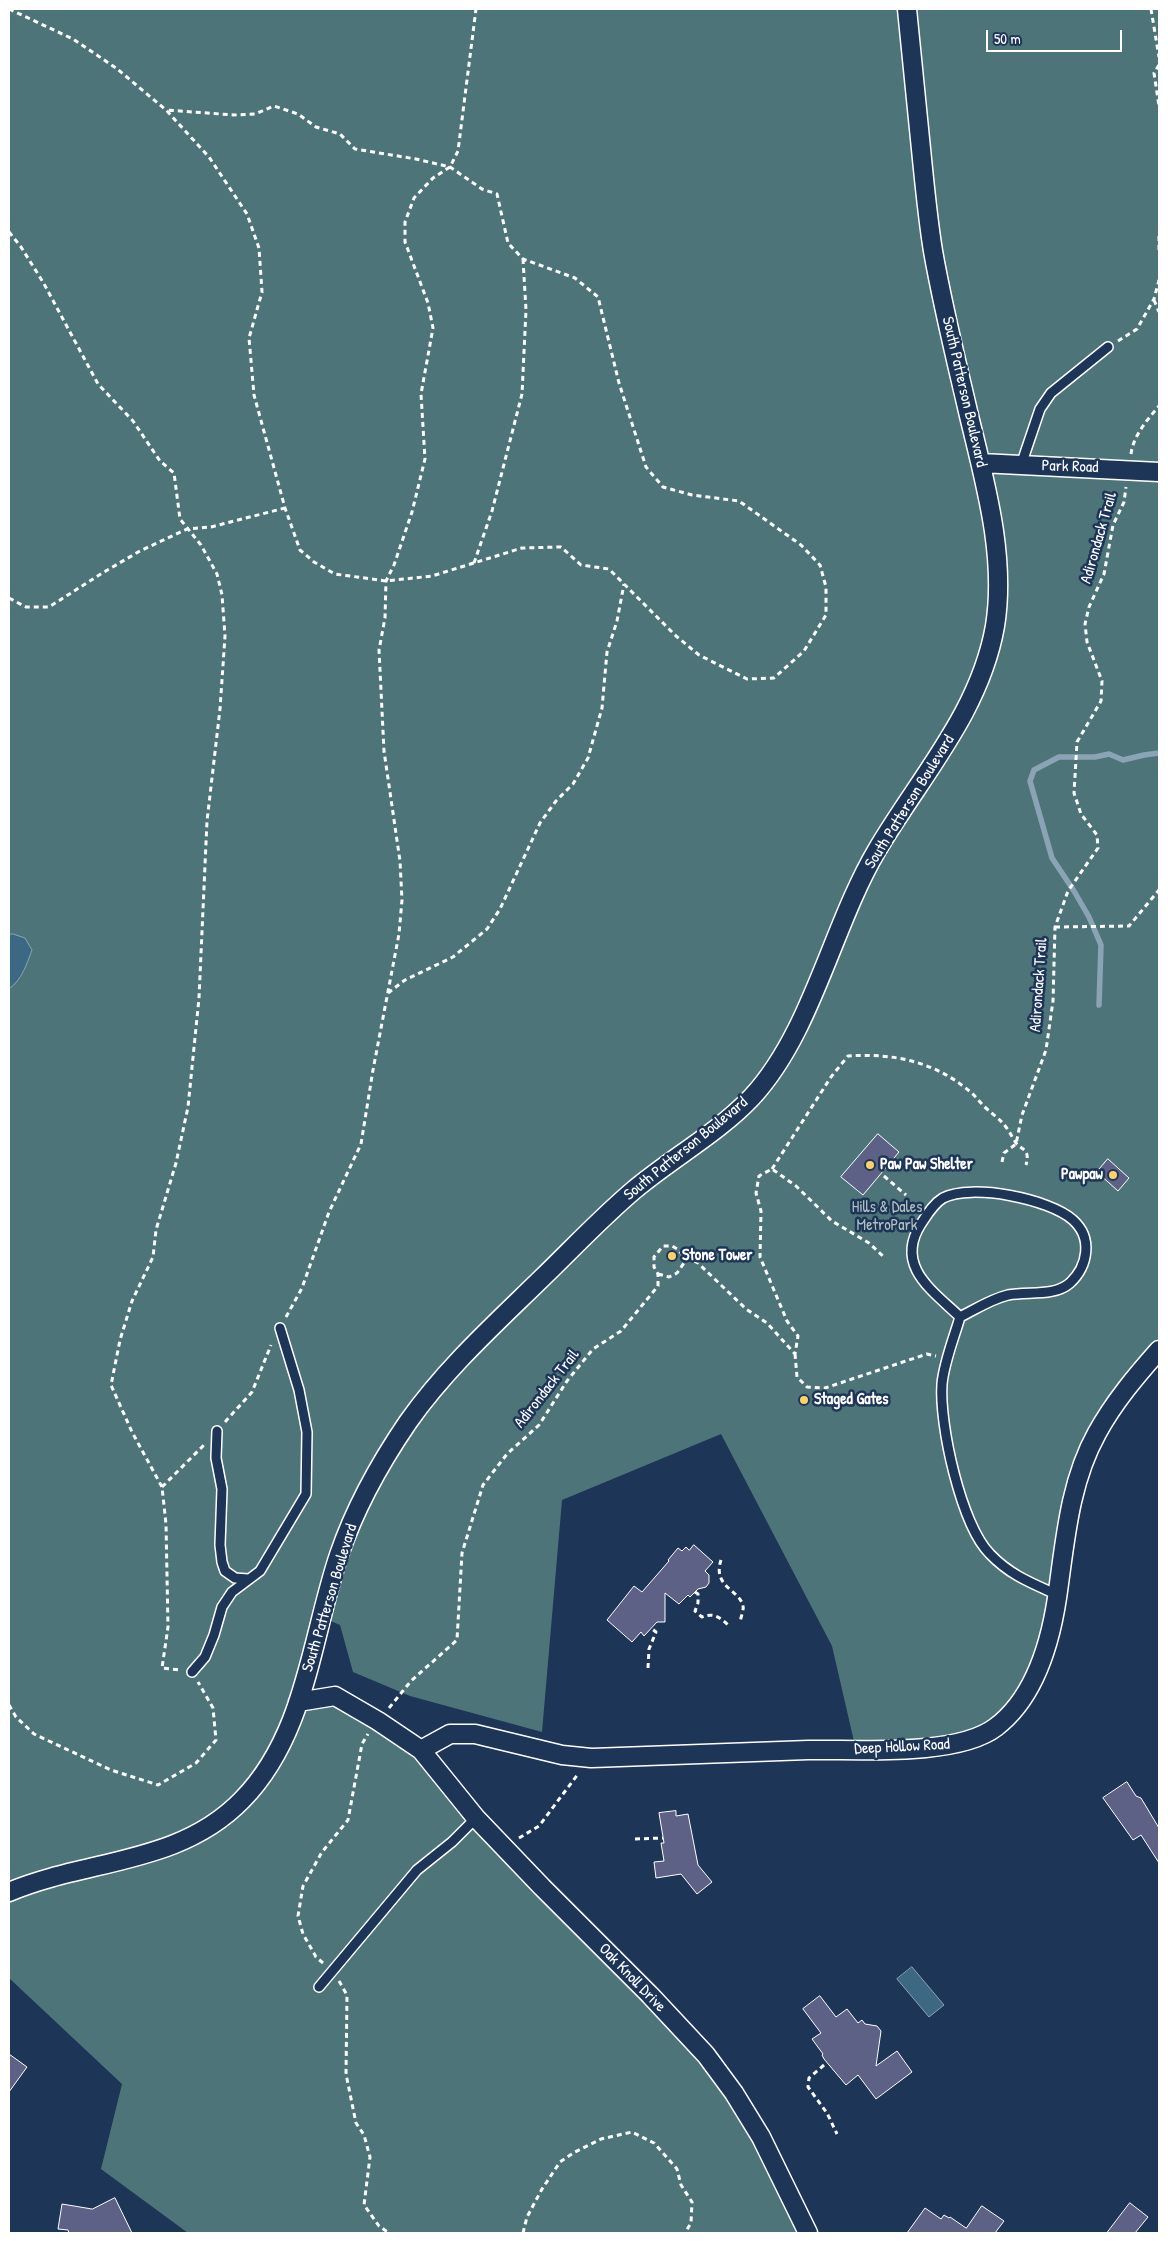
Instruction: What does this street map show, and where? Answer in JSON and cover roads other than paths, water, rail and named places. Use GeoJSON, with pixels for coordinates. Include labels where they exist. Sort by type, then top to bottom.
{"type":"FeatureCollection","features":[{"type":"Feature","properties":{"kind":"street","name":"South Patterson Boulevard"},"geometry":{"type":"LineString","coordinates":[[9,1892],[24,1886],[180,1843],[204,1831],[228,1815],[250,1792],[273,1763],[298,1702],[340,1552],[371,1482],[409,1421],[439,1383],[481,1338],[621,1201],[730,1117],[753,1096],[777,1065],[804,1013],[851,899],[876,852],[955,731],[972,699],[987,657],[995,624],[998,568],[988,499],[948,328],[932,246],[907,9]]}},
{"type":"Feature","properties":{"kind":"street","name":"Park Road"},"geometry":{"type":"LineString","coordinates":[[980,463],[1159,472]]}},
{"type":"Feature","properties":{"kind":"street","name":"Deep Hollow Road"},"geometry":{"type":"LineString","coordinates":[[421,1750],[450,1734],[475,1734],[562,1755],[591,1758],[874,1750],[947,1746],[971,1740],[994,1728],[1014,1711],[1039,1667],[1058,1595],[1073,1498],[1082,1466],[1096,1434],[1110,1412],[1132,1381],[1159,1350]]}},
{"type":"Feature","properties":{"kind":"street","name":"Oak Knoll Drive"},"geometry":{"type":"LineString","coordinates":[[298,1702],[335,1696],[378,1721],[421,1750],[476,1818],[504,1848],[650,1995],[706,2055],[734,2093],[761,2138],[808,2233]]}},
{"type":"Feature","properties":{"kind":"lane"},"geometry":{"type":"LineString","coordinates":[[1021,465],[1032,427],[1045,401],[1051,393],[1108,347]]}},
{"type":"Feature","properties":{"kind":"lane"},"geometry":{"type":"LineString","coordinates":[[960,1317],[920,1278],[914,1261],[912,1246],[918,1228],[930,1210],[943,1198],[965,1192],[1003,1194],[1049,1206],[1073,1220],[1085,1238],[1087,1255],[1082,1270],[1069,1284],[1053,1292],[1008,1295],[987,1302],[960,1317],[942,1383],[943,1409],[952,1471],[968,1519],[988,1553],[1014,1576],[1058,1595]]}},
{"type":"Feature","properties":{"kind":"lane"},"geometry":{"type":"LineString","coordinates":[[192,1672],[205,1657],[222,1607],[232,1592],[260,1572],[306,1494],[307,1432],[300,1390],[280,1328]]}},
{"type":"Feature","properties":{"kind":"lane"},"geometry":{"type":"LineString","coordinates":[[217,1431],[216,1458],[222,1489],[220,1545],[222,1562],[225,1572],[235,1578],[248,1579]]}},
{"type":"Feature","properties":{"kind":"lane"},"geometry":{"type":"LineString","coordinates":[[319,1988],[417,1870],[452,1842],[476,1818]]}},
{"type":"Feature","properties":{"kind":"water"},"geometry":{"type":"Polygon","coordinates":[[[13,934],[25,938],[32,950],[26,967],[9,989],[9,935],[13,934]]]}},
{"type":"Feature","properties":{"kind":"water"},"geometry":{"type":"Polygon","coordinates":[[[912,1967],[944,2005],[929,2017],[897,1979],[912,1967]]]}},
{"type":"Feature","properties":{"kind":"waterway"},"geometry":{"type":"LineString","coordinates":[[1099,1005],[1101,945],[1089,917],[1052,858],[1030,781],[1034,770],[1059,757],[1095,757],[1109,754],[1123,760],[1159,753]]}},
{"type":"Feature","properties":{"kind":"place","name":"Paw Paw Shelter"},"geometry":{"type":"Point","coordinates":[870,1165]}},
{"type":"Feature","properties":{"kind":"place","name":"Pawpaw"},"geometry":{"type":"Point","coordinates":[1113,1175]}},
{"type":"Feature","properties":{"kind":"place","name":"Stone Tower"},"geometry":{"type":"Point","coordinates":[672,1256]}},
{"type":"Feature","properties":{"kind":"place","name":"Staged Gates"},"geometry":{"type":"Point","coordinates":[804,1400]}},
{"type":"Feature","properties":{"kind":"park label","name":"Hills & Dales MetroPark"},"geometry":{"type":"Point","coordinates":[887,1217]}}]}
